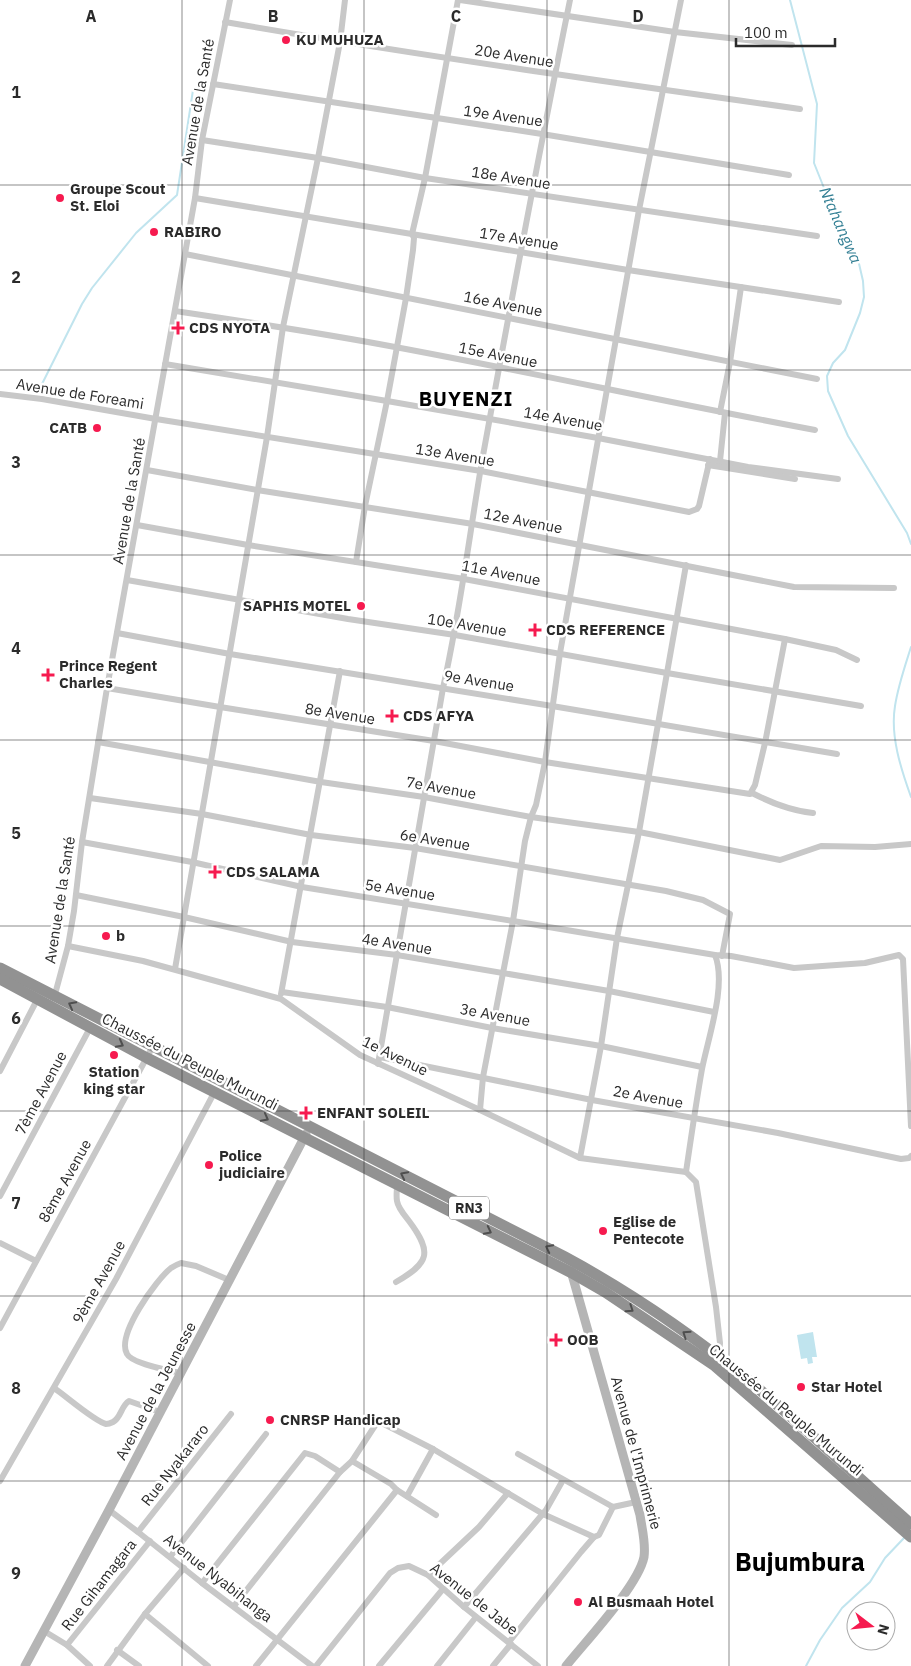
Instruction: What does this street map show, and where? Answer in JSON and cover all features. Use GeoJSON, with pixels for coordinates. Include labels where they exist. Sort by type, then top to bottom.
{"type":"FeatureCollection","features":[{"type":"Feature","properties":{"kind":"highway","name":"Chaussée du Peuple Murundi"},"geometry":{"type":"LineString","coordinates":[[0,968],[53,1001],[90,1028],[572,1273],[717,1362]]}},
{"type":"Feature","properties":{"kind":"highway","name":"Chaussée du Peuple Murundi"},"geometry":{"type":"LineString","coordinates":[[0,979],[38,998],[53,1001],[153,1046],[565,1256],[610,1282],[717,1362],[894,1516],[911,1537]]}},
{"type":"Feature","properties":{"kind":"highway","name":"Chaussée du Peuple Murundi"},"geometry":{"type":"LineString","coordinates":[[894,1516],[911,1524]]}},
{"type":"Feature","properties":{"kind":"street","name":"Avenue de la Santé"},"geometry":{"type":"LineString","coordinates":[[53,1001],[68,946],[82,842],[107,688],[196,198],[202,140],[230,0]]}},
{"type":"Feature","properties":{"kind":"street"},"geometry":{"type":"LineString","coordinates":[[175,969],[267,437],[283,327],[340,42],[345,0]]}},
{"type":"Feature","properties":{"kind":"street"},"geometry":{"type":"LineString","coordinates":[[356,562],[365,506],[406,298],[413,250],[414,238],[412,234],[425,178],[446,58],[459,0],[675,32],[792,45]]}},
{"type":"Feature","properties":{"kind":"street"},"geometry":{"type":"LineString","coordinates":[[379,1061],[443,688],[455,635],[499,368],[542,134],[570,0]]}},
{"type":"Feature","properties":{"kind":"street"},"geometry":{"type":"LineString","coordinates":[[480,1110],[483,1077],[513,920],[521,866],[545,762],[560,653],[628,270],[682,0]]}},
{"type":"Feature","properties":{"kind":"street","name":"20e Avenue"},"geometry":{"type":"LineString","coordinates":[[225,22],[340,42],[555,75],[800,109]]}},
{"type":"Feature","properties":{"kind":"street","name":"19e Avenue"},"geometry":{"type":"LineString","coordinates":[[213,84],[542,134],[789,175]]}},
{"type":"Feature","properties":{"kind":"street","name":"18e Avenue"},"geometry":{"type":"LineString","coordinates":[[202,140],[318,158],[425,178],[817,236]]}},
{"type":"Feature","properties":{"kind":"street","name":"17e Avenue"},"geometry":{"type":"LineString","coordinates":[[196,198],[628,270],[839,302]]}},
{"type":"Feature","properties":{"kind":"street","name":"16e Avenue"},"geometry":{"type":"LineString","coordinates":[[185,254],[817,379]]}},
{"type":"Feature","properties":{"kind":"street"},"geometry":{"type":"LineString","coordinates":[[720,461],[723,413],[741,287]]}},
{"type":"Feature","properties":{"kind":"street","name":"15e Avenue"},"geometry":{"type":"LineString","coordinates":[[175,311],[283,327],[396,347],[815,430]]}},
{"type":"Feature","properties":{"kind":"street","name":"14e Avenue"},"geometry":{"type":"LineString","coordinates":[[165,364],[387,400],[598,438],[709,462],[720,461],[838,479]]}},
{"type":"Feature","properties":{"kind":"street","name":"Avenue de Foreami"},"geometry":{"type":"LineString","coordinates":[[0,394],[42,398],[156,419]]}},
{"type":"Feature","properties":{"kind":"street","name":"13e Avenue"},"geometry":{"type":"LineString","coordinates":[[156,419],[481,471],[689,512],[697,509],[699,506],[709,462]]}},
{"type":"Feature","properties":{"kind":"street"},"geometry":{"type":"LineString","coordinates":[[709,462],[795,479]]}},
{"type":"Feature","properties":{"kind":"street","name":"12e Avenue"},"geometry":{"type":"LineString","coordinates":[[147,470],[257,490],[473,524],[794,588],[894,588]]}},
{"type":"Feature","properties":{"kind":"street","name":"11e Avenue"},"geometry":{"type":"LineString","coordinates":[[137,525],[248,546],[464,579],[836,650],[857,660]]}},
{"type":"Feature","properties":{"kind":"street"},"geometry":{"type":"LineString","coordinates":[[580,1158],[592,1100],[617,938],[639,832],[686,565]]}},
{"type":"Feature","properties":{"kind":"street","name":"10e Avenue"},"geometry":{"type":"LineString","coordinates":[[128,580],[861,706]]}},
{"type":"Feature","properties":{"kind":"street","name":"9e Avenue"},"geometry":{"type":"LineString","coordinates":[[117,633],[230,654],[837,754]]}},
{"type":"Feature","properties":{"kind":"street"},"geometry":{"type":"LineString","coordinates":[[749,793],[765,743],[785,640]]}},
{"type":"Feature","properties":{"kind":"street"},"geometry":{"type":"LineString","coordinates":[[280,999],[312,834],[340,671]]}},
{"type":"Feature","properties":{"kind":"street","name":"8e Avenue"},"geometry":{"type":"LineString","coordinates":[[107,688],[434,740],[545,762],[648,779],[749,793],[782,807],[799,812],[813,813]]}},
{"type":"Feature","properties":{"kind":"street","name":"7e Avenue"},"geometry":{"type":"LineString","coordinates":[[98,742],[531,817],[639,832],[780,860],[821,846],[875,847],[911,844]]}},
{"type":"Feature","properties":{"kind":"street","name":"6e Avenue"},"geometry":{"type":"LineString","coordinates":[[90,798],[202,814],[312,834],[415,848],[629,885],[703,900],[729,912],[731,916],[722,956]]}},
{"type":"Feature","properties":{"kind":"street","name":"5e Avenue"},"geometry":{"type":"LineString","coordinates":[[82,842],[192,862],[302,887],[513,920],[715,955]]}},
{"type":"Feature","properties":{"kind":"street","name":"4e Avenue"},"geometry":{"type":"LineString","coordinates":[[76,894],[184,916],[292,942],[397,955],[609,991],[714,1012]]}},
{"type":"Feature","properties":{"kind":"street","name":"1e Avenue"},"geometry":{"type":"LineString","coordinates":[[68,946],[175,969],[280,999],[360,1055],[379,1061],[580,1158],[686,1172]]}},
{"type":"Feature","properties":{"kind":"street"},"geometry":{"type":"LineString","coordinates":[[717,1362],[720,1343],[716,1307],[696,1182],[686,1172],[702,1067],[719,983],[719,969],[715,955],[794,968],[865,963],[899,955],[903,959],[911,1126]]}},
{"type":"Feature","properties":{"kind":"street","name":"3e Avenue"},"geometry":{"type":"LineString","coordinates":[[282,992],[387,1007],[492,1028],[601,1046],[702,1067]]}},
{"type":"Feature","properties":{"kind":"street"},"geometry":{"type":"LineString","coordinates":[[0,1071],[38,998]]}},
{"type":"Feature","properties":{"kind":"street","name":"7ème Avenue"},"geometry":{"type":"LineString","coordinates":[[0,1196],[90,1028]]}},
{"type":"Feature","properties":{"kind":"street","name":"8ème Avenue"},"geometry":{"type":"LineString","coordinates":[[0,1328],[153,1046]]}},
{"type":"Feature","properties":{"kind":"street","name":"2e Avenue"},"geometry":{"type":"LineString","coordinates":[[379,1061],[483,1077],[592,1100],[778,1132],[902,1160],[911,1156]]}},
{"type":"Feature","properties":{"kind":"street","name":"9ème Avenue"},"geometry":{"type":"LineString","coordinates":[[0,1481],[116,1279],[214,1092]]}},
{"type":"Feature","properties":{"kind":"street","name":"Avenue de la Jeunesse"},"geometry":{"type":"LineString","coordinates":[[25,1666],[109,1510],[309,1127]]}},
{"type":"Feature","properties":{"kind":"street"},"geometry":{"type":"LineString","coordinates":[[396,1282],[420,1266],[425,1251],[421,1237],[397,1202],[398,1185]]}},
{"type":"Feature","properties":{"kind":"street"},"geometry":{"type":"LineString","coordinates":[[0,1243],[36,1262]]}},
{"type":"Feature","properties":{"kind":"street","name":"Avenue de l'Imprimerie"},"geometry":{"type":"LineString","coordinates":[[565,1256],[572,1273],[636,1502],[645,1545],[642,1564],[626,1592],[566,1666]]}},
{"type":"Feature","properties":{"kind":"street"},"geometry":{"type":"LineString","coordinates":[[181,1373],[133,1360],[127,1355],[125,1347],[126,1334],[136,1315],[171,1268],[181,1263],[196,1266],[229,1280]]}},
{"type":"Feature","properties":{"kind":"street"},"geometry":{"type":"LineString","coordinates":[[54,1388],[106,1424],[116,1420],[124,1404],[129,1401],[160,1412]]}},
{"type":"Feature","properties":{"kind":"street","name":"Rue Nyakararo"},"geometry":{"type":"LineString","coordinates":[[138,1532],[231,1414]]}},
{"type":"Feature","properties":{"kind":"street"},"geometry":{"type":"LineString","coordinates":[[234,1606],[340,1472],[352,1461],[378,1421],[432,1449],[543,1514],[594,1537]]}},
{"type":"Feature","properties":{"kind":"street"},"geometry":{"type":"LineString","coordinates":[[170,1557],[266,1434]]}},
{"type":"Feature","properties":{"kind":"street"},"geometry":{"type":"LineString","coordinates":[[406,1496],[432,1449]]}},
{"type":"Feature","properties":{"kind":"street"},"geometry":{"type":"LineString","coordinates":[[202,1583],[305,1453],[315,1456],[340,1472]]}},
{"type":"Feature","properties":{"kind":"street"},"geometry":{"type":"LineString","coordinates":[[518,1454],[612,1507],[636,1502]]}},
{"type":"Feature","properties":{"kind":"street"},"geometry":{"type":"LineString","coordinates":[[352,1461],[391,1484],[397,1490],[436,1515]]}},
{"type":"Feature","properties":{"kind":"street"},"geometry":{"type":"LineString","coordinates":[[464,1607],[543,1514],[563,1480]]}},
{"type":"Feature","properties":{"kind":"street"},"geometry":{"type":"LineString","coordinates":[[256,1666],[397,1490]]}},
{"type":"Feature","properties":{"kind":"street"},"geometry":{"type":"LineString","coordinates":[[428,1575],[480,1527],[508,1493]]}},
{"type":"Feature","properties":{"kind":"street"},"geometry":{"type":"LineString","coordinates":[[493,1666],[594,1537],[599,1534],[612,1507]]}},
{"type":"Feature","properties":{"kind":"street","name":"Avenue Nyabihanga"},"geometry":{"type":"LineString","coordinates":[[109,1510],[312,1666]]}},
{"type":"Feature","properties":{"kind":"street","name":"Rue Gihamagara"},"geometry":{"type":"LineString","coordinates":[[67,1645],[150,1541]]}},
{"type":"Feature","properties":{"kind":"street","name":"Avenue de Jabe"},"geometry":{"type":"LineString","coordinates":[[316,1666],[390,1573],[398,1568],[409,1566],[428,1575],[476,1617],[538,1666]]}},
{"type":"Feature","properties":{"kind":"street"},"geometry":{"type":"LineString","coordinates":[[107,1666],[145,1614],[184,1568]]}},
{"type":"Feature","properties":{"kind":"street"},"geometry":{"type":"LineString","coordinates":[[379,1666],[443,1588]]}},
{"type":"Feature","properties":{"kind":"street"},"geometry":{"type":"LineString","coordinates":[[145,1614],[208,1666]]}},
{"type":"Feature","properties":{"kind":"street"},"geometry":{"type":"LineString","coordinates":[[437,1666],[476,1617]]}},
{"type":"Feature","properties":{"kind":"street"},"geometry":{"type":"LineString","coordinates":[[44,1631],[67,1645],[90,1666]]}},
{"type":"Feature","properties":{"kind":"street"},"geometry":{"type":"LineString","coordinates":[[117,1650],[139,1666]]}},
{"type":"Feature","properties":{"kind":"water"},"geometry":{"type":"Polygon","coordinates":[[[813,1332],[817,1357],[812,1357],[813,1363],[808,1364],[807,1358],[801,1359],[797,1335],[813,1332]]]}},
{"type":"Feature","properties":{"kind":"waterway","name":"Ntahangwa"},"geometry":{"type":"LineString","coordinates":[[790,0],[817,104],[814,163],[832,208],[857,255],[863,281],[864,297],[860,313],[845,350],[833,363],[827,376],[828,391],[848,436],[907,533],[911,544]]}},
{"type":"Feature","properties":{"kind":"waterway"},"geometry":{"type":"LineString","coordinates":[[37,392],[92,288],[136,233],[177,195],[193,90]]}},
{"type":"Feature","properties":{"kind":"waterway","name":"Ntahangwa"},"geometry":{"type":"LineString","coordinates":[[911,647],[898,691],[894,717],[897,752],[911,797]]}},
{"type":"Feature","properties":{"kind":"waterway","name":"Ntahangwa"},"geometry":{"type":"LineString","coordinates":[[806,1666],[820,1640],[842,1608],[870,1582],[885,1558],[904,1538]]}},
{"type":"Feature","properties":{"kind":"place","name":"KU MUHUZA"},"geometry":{"type":"Point","coordinates":[286,40]}},
{"type":"Feature","properties":{"kind":"place","name":"Groupe Scout St. Eloi"},"geometry":{"type":"Point","coordinates":[60,198]}},
{"type":"Feature","properties":{"kind":"place","name":"RABIRO"},"geometry":{"type":"Point","coordinates":[154,232]}},
{"type":"Feature","properties":{"kind":"place","name":"CDS NYOTA"},"geometry":{"type":"Point","coordinates":[178,328]}},
{"type":"Feature","properties":{"kind":"place","name":"CATB"},"geometry":{"type":"Point","coordinates":[97,428]}},
{"type":"Feature","properties":{"kind":"place","name":"SAPHIS MOTEL"},"geometry":{"type":"Point","coordinates":[361,606]}},
{"type":"Feature","properties":{"kind":"place","name":"CDS REFERENCE"},"geometry":{"type":"Point","coordinates":[535,630]}},
{"type":"Feature","properties":{"kind":"place","name":"Prince Regent Charles"},"geometry":{"type":"Point","coordinates":[48,675]}},
{"type":"Feature","properties":{"kind":"place","name":"CDS AFYA"},"geometry":{"type":"Point","coordinates":[392,716]}},
{"type":"Feature","properties":{"kind":"place","name":"CDS SALAMA"},"geometry":{"type":"Point","coordinates":[215,872]}},
{"type":"Feature","properties":{"kind":"place","name":"b"},"geometry":{"type":"Point","coordinates":[106,936]}},
{"type":"Feature","properties":{"kind":"place","name":"Station king star"},"geometry":{"type":"Point","coordinates":[114,1055]}},
{"type":"Feature","properties":{"kind":"place","name":"ENFANT SOLEIL"},"geometry":{"type":"Point","coordinates":[306,1113]}},
{"type":"Feature","properties":{"kind":"place","name":"Police judiciaire"},"geometry":{"type":"Point","coordinates":[209,1165]}},
{"type":"Feature","properties":{"kind":"place","name":"Eglise de Pentecote"},"geometry":{"type":"Point","coordinates":[603,1231]}},
{"type":"Feature","properties":{"kind":"place","name":"OOB"},"geometry":{"type":"Point","coordinates":[556,1340]}},
{"type":"Feature","properties":{"kind":"place","name":"Star Hotel"},"geometry":{"type":"Point","coordinates":[801,1387]}},
{"type":"Feature","properties":{"kind":"place","name":"CNRSP Handicap"},"geometry":{"type":"Point","coordinates":[270,1420]}},
{"type":"Feature","properties":{"kind":"place","name":"Al Busmaah Hotel"},"geometry":{"type":"Point","coordinates":[578,1602]}},
{"type":"Feature","properties":{"kind":"district","name":"BUYENZI"},"geometry":{"type":"Point","coordinates":[466,399]}},
{"type":"Feature","properties":{"kind":"district","name":"Bujumbura"},"geometry":{"type":"Point","coordinates":[800,1562]}}]}
